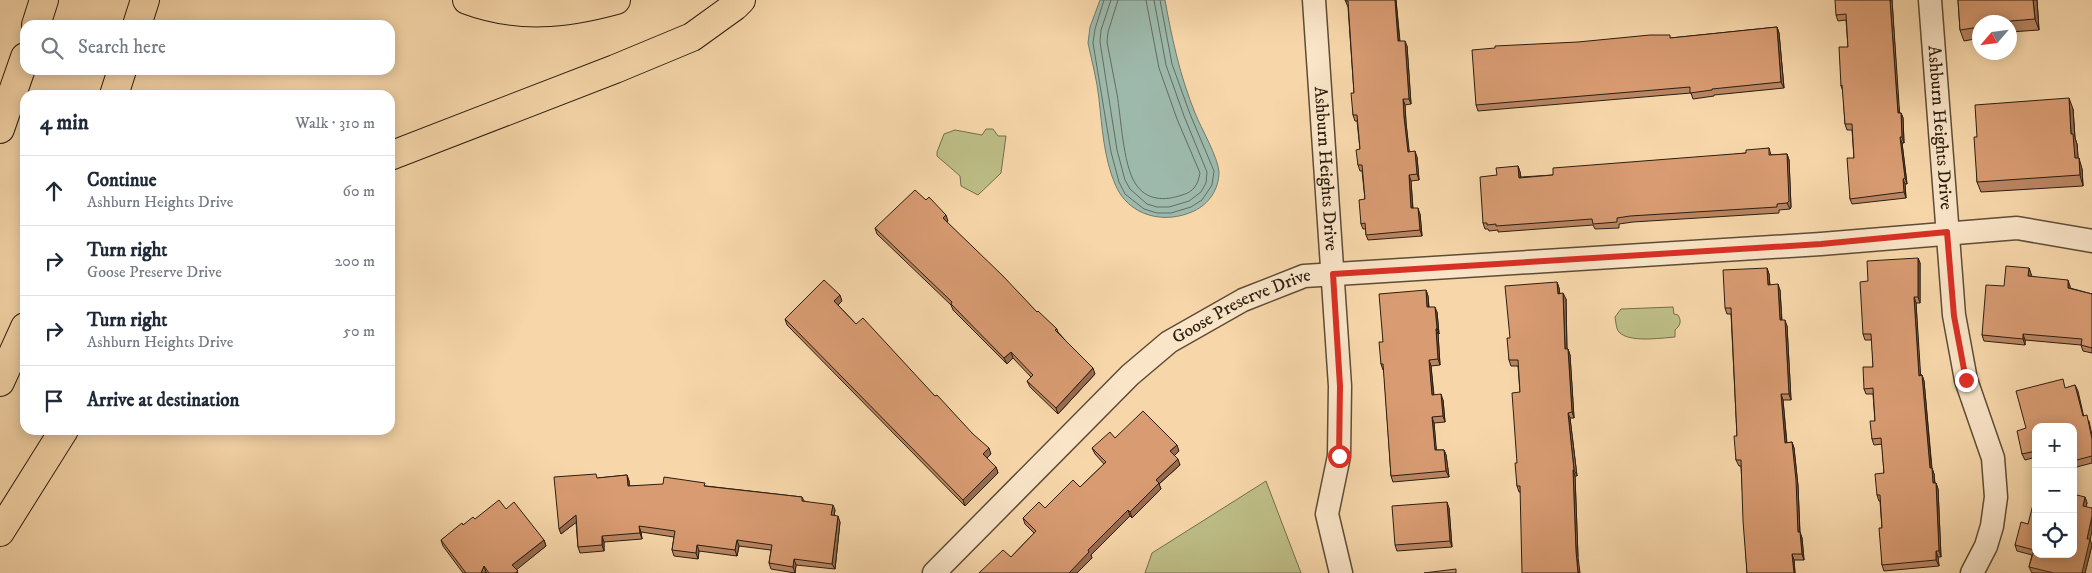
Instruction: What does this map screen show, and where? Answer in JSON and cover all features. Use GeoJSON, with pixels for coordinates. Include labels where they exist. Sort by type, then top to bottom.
{"type":"FeatureCollection","features":[{"type":"Feature","properties":{"kind":"highway"},"geometry":{"type":"LineString","coordinates":[[38,20],[44,0]]}},
{"type":"Feature","properties":{"kind":"highway"},"geometry":{"type":"LineString","coordinates":[[138,20],[144,0]]}},
{"type":"Feature","properties":{"kind":"highway"},"geometry":{"type":"LineString","coordinates":[[467,0],[509,11],[546,13],[582,9],[616,0]]}},
{"type":"Feature","properties":{"kind":"highway"},"geometry":{"type":"LineString","coordinates":[[395,154],[615,69],[692,37],[741,0]]}},
{"type":"Feature","properties":{"kind":"highway"},"geometry":{"type":"LineString","coordinates":[[0,129],[20,71]]}},
{"type":"Feature","properties":{"kind":"highway"},"geometry":{"type":"LineString","coordinates":[[116,90],[120,75]]}},
{"type":"Feature","properties":{"kind":"highway"},"geometry":{"type":"LineString","coordinates":[[0,382],[20,338]]}},
{"type":"Feature","properties":{"kind":"highway"},"geometry":{"type":"LineString","coordinates":[[0,532],[61,435]]}},
{"type":"Feature","properties":{"kind":"street","name":"Ashburn Heights Drive"},"geometry":{"type":"LineString","coordinates":[[1314,0],[1340,386],[1339,456],[1327,514],[1341,573]]}},
{"type":"Feature","properties":{"kind":"street","name":"Ashburn Heights Drive"},"geometry":{"type":"LineString","coordinates":[[1930,0],[1954,316],[1966,380],[1993,458],[1996,497],[1992,526],[1986,546],[1972,573]]}},
{"type":"Feature","properties":{"kind":"street","name":"Goose Preserve Drive"},"geometry":{"type":"LineString","coordinates":[[934,573],[1130,375],[1169,342],[1243,300],[1304,276],[1821,244],[1947,232],[2017,228],[2092,241]]}},
{"type":"Feature","properties":{"kind":"green space"},"geometry":{"type":"Polygon","coordinates":[[[986,129],[993,129],[998,136],[1006,136],[1001,173],[978,195],[961,186],[960,176],[937,156],[937,152],[944,134],[955,130],[982,135],[986,129]]]}},
{"type":"Feature","properties":{"kind":"green space"},"geometry":{"type":"Polygon","coordinates":[[[1673,307],[1674,314],[1678,315],[1680,321],[1675,330],[1675,337],[1637,339],[1624,335],[1617,329],[1615,317],[1621,309],[1673,307]]]}},
{"type":"Feature","properties":{"kind":"green space"},"geometry":{"type":"Polygon","coordinates":[[[1266,481],[1301,573],[1145,573],[1152,553],[1266,481]]]}},
{"type":"Feature","properties":{"kind":"water"},"geometry":{"type":"Polygon","coordinates":[[[1100,0],[1165,0],[1185,85],[1195,113],[1216,159],[1219,172],[1215,190],[1209,200],[1194,211],[1171,217],[1148,215],[1129,204],[1115,184],[1106,153],[1097,85],[1088,43],[1090,27],[1100,0]]]}},
{"type":"Feature","properties":{"kind":"building"},"geometry":{"type":"Polygon","coordinates":[[[1345,0],[1395,0],[1398,41],[1405,41],[1409,99],[1403,99],[1408,152],[1415,151],[1417,174],[1409,175],[1411,208],[1418,208],[1420,230],[1366,235],[1365,223],[1361,224],[1359,200],[1365,199],[1362,165],[1358,165],[1356,150],[1360,149],[1357,115],[1353,115],[1351,93],[1354,93],[1348,1],[1345,0]]]}},
{"type":"Feature","properties":{"kind":"building"},"geometry":{"type":"Polygon","coordinates":[[[1835,0],[1890,0],[1898,113],[1901,113],[1902,137],[1900,137],[1905,178],[1903,179],[1904,192],[1850,199],[1847,158],[1854,158],[1852,124],[1845,124],[1839,47],[1848,47],[1846,14],[1836,15],[1835,0]]]}},
{"type":"Feature","properties":{"kind":"building"},"geometry":{"type":"Polygon","coordinates":[[[1958,0],[2033,0],[2035,19],[2017,20],[2017,15],[1972,15],[1972,28],[1960,30],[1958,0]]]}},
{"type":"Feature","properties":{"kind":"building"},"geometry":{"type":"Polygon","coordinates":[[[1777,27],[1781,82],[1690,93],[1690,87],[1476,105],[1472,50],[1495,48],[1495,46],[1578,42],[1650,35],[1670,35],[1670,38],[1777,27]]]}},
{"type":"Feature","properties":{"kind":"building"},"geometry":{"type":"Polygon","coordinates":[[[2069,98],[2071,134],[2073,134],[2075,158],[2079,158],[2080,175],[1977,182],[1974,137],[1977,137],[1975,105],[2069,98]]]}},
{"type":"Feature","properties":{"kind":"building"},"geometry":{"type":"Polygon","coordinates":[[[1769,148],[1769,155],[1787,154],[1789,201],[1777,204],[1777,207],[1630,216],[1617,218],[1617,222],[1593,224],[1592,219],[1496,226],[1496,224],[1487,225],[1487,223],[1483,223],[1480,177],[1497,175],[1496,168],[1518,166],[1519,178],[1553,175],[1553,168],[1746,153],[1746,150],[1769,148]]]}},
{"type":"Feature","properties":{"kind":"building"},"geometry":{"type":"Polygon","coordinates":[[[915,190],[926,200],[929,197],[946,215],[943,218],[1037,312],[1057,329],[1055,330],[1093,368],[1056,408],[1027,381],[1033,375],[1011,352],[1004,358],[951,304],[952,302],[875,228],[915,190]]]}},
{"type":"Feature","properties":{"kind":"building"},"geometry":{"type":"Polygon","coordinates":[[[1918,258],[1918,297],[1914,297],[1919,376],[1922,375],[1930,468],[1932,468],[1933,483],[1936,483],[1939,551],[1936,551],[1936,560],[1882,565],[1879,528],[1882,528],[1880,495],[1877,495],[1875,474],[1884,473],[1881,438],[1872,439],[1870,421],[1875,421],[1873,388],[1864,389],[1863,367],[1873,367],[1871,334],[1863,334],[1860,282],[1868,281],[1867,261],[1918,258]]]}},
{"type":"Feature","properties":{"kind":"building"},"geometry":{"type":"Polygon","coordinates":[[[2006,266],[2029,268],[2028,276],[2068,280],[2068,288],[2092,294],[2092,348],[2081,345],[2082,339],[2023,334],[2023,339],[1982,335],[1986,285],[2004,286],[2006,266]]]}},
{"type":"Feature","properties":{"kind":"building"},"geometry":{"type":"Polygon","coordinates":[[[1767,268],[1768,285],[1778,284],[1780,320],[1785,320],[1789,394],[1781,394],[1785,443],[1792,442],[1798,532],[1800,532],[1802,554],[1792,554],[1794,573],[1747,573],[1741,460],[1736,460],[1734,436],[1737,436],[1731,308],[1725,308],[1723,270],[1767,268]]]}},
{"type":"Feature","properties":{"kind":"building"},"geometry":{"type":"Polygon","coordinates":[[[824,280],[840,295],[834,301],[856,324],[863,318],[935,396],[937,395],[973,434],[989,448],[983,454],[996,467],[963,500],[785,319],[824,280]]]}},
{"type":"Feature","properties":{"kind":"building"},"geometry":{"type":"Polygon","coordinates":[[[1557,282],[1558,294],[1563,293],[1565,349],[1568,349],[1572,412],[1568,413],[1574,470],[1578,573],[1522,573],[1520,486],[1517,486],[1515,463],[1517,463],[1512,393],[1520,392],[1518,360],[1509,360],[1507,338],[1510,338],[1505,286],[1557,282]]]}},
{"type":"Feature","properties":{"kind":"building"},"geometry":{"type":"Polygon","coordinates":[[[1426,290],[1427,307],[1435,307],[1437,328],[1438,359],[1429,360],[1432,395],[1441,394],[1443,416],[1432,417],[1435,450],[1444,450],[1446,471],[1391,476],[1383,364],[1381,364],[1379,342],[1383,342],[1379,294],[1426,290]]]}},
{"type":"Feature","properties":{"kind":"building"},"geometry":{"type":"Polygon","coordinates":[[[2063,379],[2065,388],[2075,385],[2083,416],[2087,415],[2092,439],[2092,456],[2077,460],[2077,423],[2032,423],[2032,452],[2022,454],[2017,431],[2026,428],[2016,391],[2063,379]]]}},
{"type":"Feature","properties":{"kind":"building"},"geometry":{"type":"Polygon","coordinates":[[[1143,411],[1177,445],[1170,451],[1178,459],[1156,480],[1159,483],[1130,512],[1128,510],[1088,550],[1089,552],[1069,573],[979,573],[1003,550],[1011,557],[1036,531],[1023,518],[1039,502],[1045,508],[1073,480],[1080,487],[1106,462],[1092,448],[1110,432],[1115,438],[1143,411]]]}},
{"type":"Feature","properties":{"kind":"building"},"geometry":{"type":"Polygon","coordinates":[[[596,474],[597,478],[627,475],[628,486],[663,484],[664,477],[705,483],[704,486],[802,497],[802,501],[833,505],[831,515],[838,516],[832,564],[794,559],[793,567],[769,563],[772,545],[737,540],[735,550],[697,545],[696,553],[672,550],[675,531],[639,526],[640,533],[602,536],[602,545],[578,547],[576,515],[559,529],[554,477],[596,474]]]}},
{"type":"Feature","properties":{"kind":"building"},"geometry":{"type":"Polygon","coordinates":[[[2077,495],[2085,497],[2083,506],[2092,508],[2092,516],[2087,539],[2090,539],[2082,573],[2054,573],[2029,567],[2032,557],[2077,558],[2077,495]]]}},
{"type":"Feature","properties":{"kind":"building"},"geometry":{"type":"Polygon","coordinates":[[[499,500],[506,509],[514,502],[544,540],[512,565],[518,571],[515,573],[489,573],[484,566],[481,573],[466,573],[441,540],[462,523],[463,525],[473,517],[475,519],[499,500]]]}},
{"type":"Feature","properties":{"kind":"building"},"geometry":{"type":"Polygon","coordinates":[[[1447,502],[1450,541],[1395,545],[1392,506],[1447,502]]]}},
{"type":"Feature","properties":{"kind":"building"},"geometry":{"type":"Polygon","coordinates":[[[2032,508],[2032,549],[2015,545],[2021,522],[2028,524],[2032,508]]]}},
{"type":"Feature","properties":{"kind":"building"},"geometry":{"type":"Polygon","coordinates":[[[1456,569],[1456,573],[1424,573],[1456,569]]]}},
{"type":"Feature","properties":{"kind":"route"},"geometry":{"type":"LineString","coordinates":[[1339,456],[1340,386],[1333,274],[1821,244],[1947,232],[1954,316],[1966,380]]}}]}
